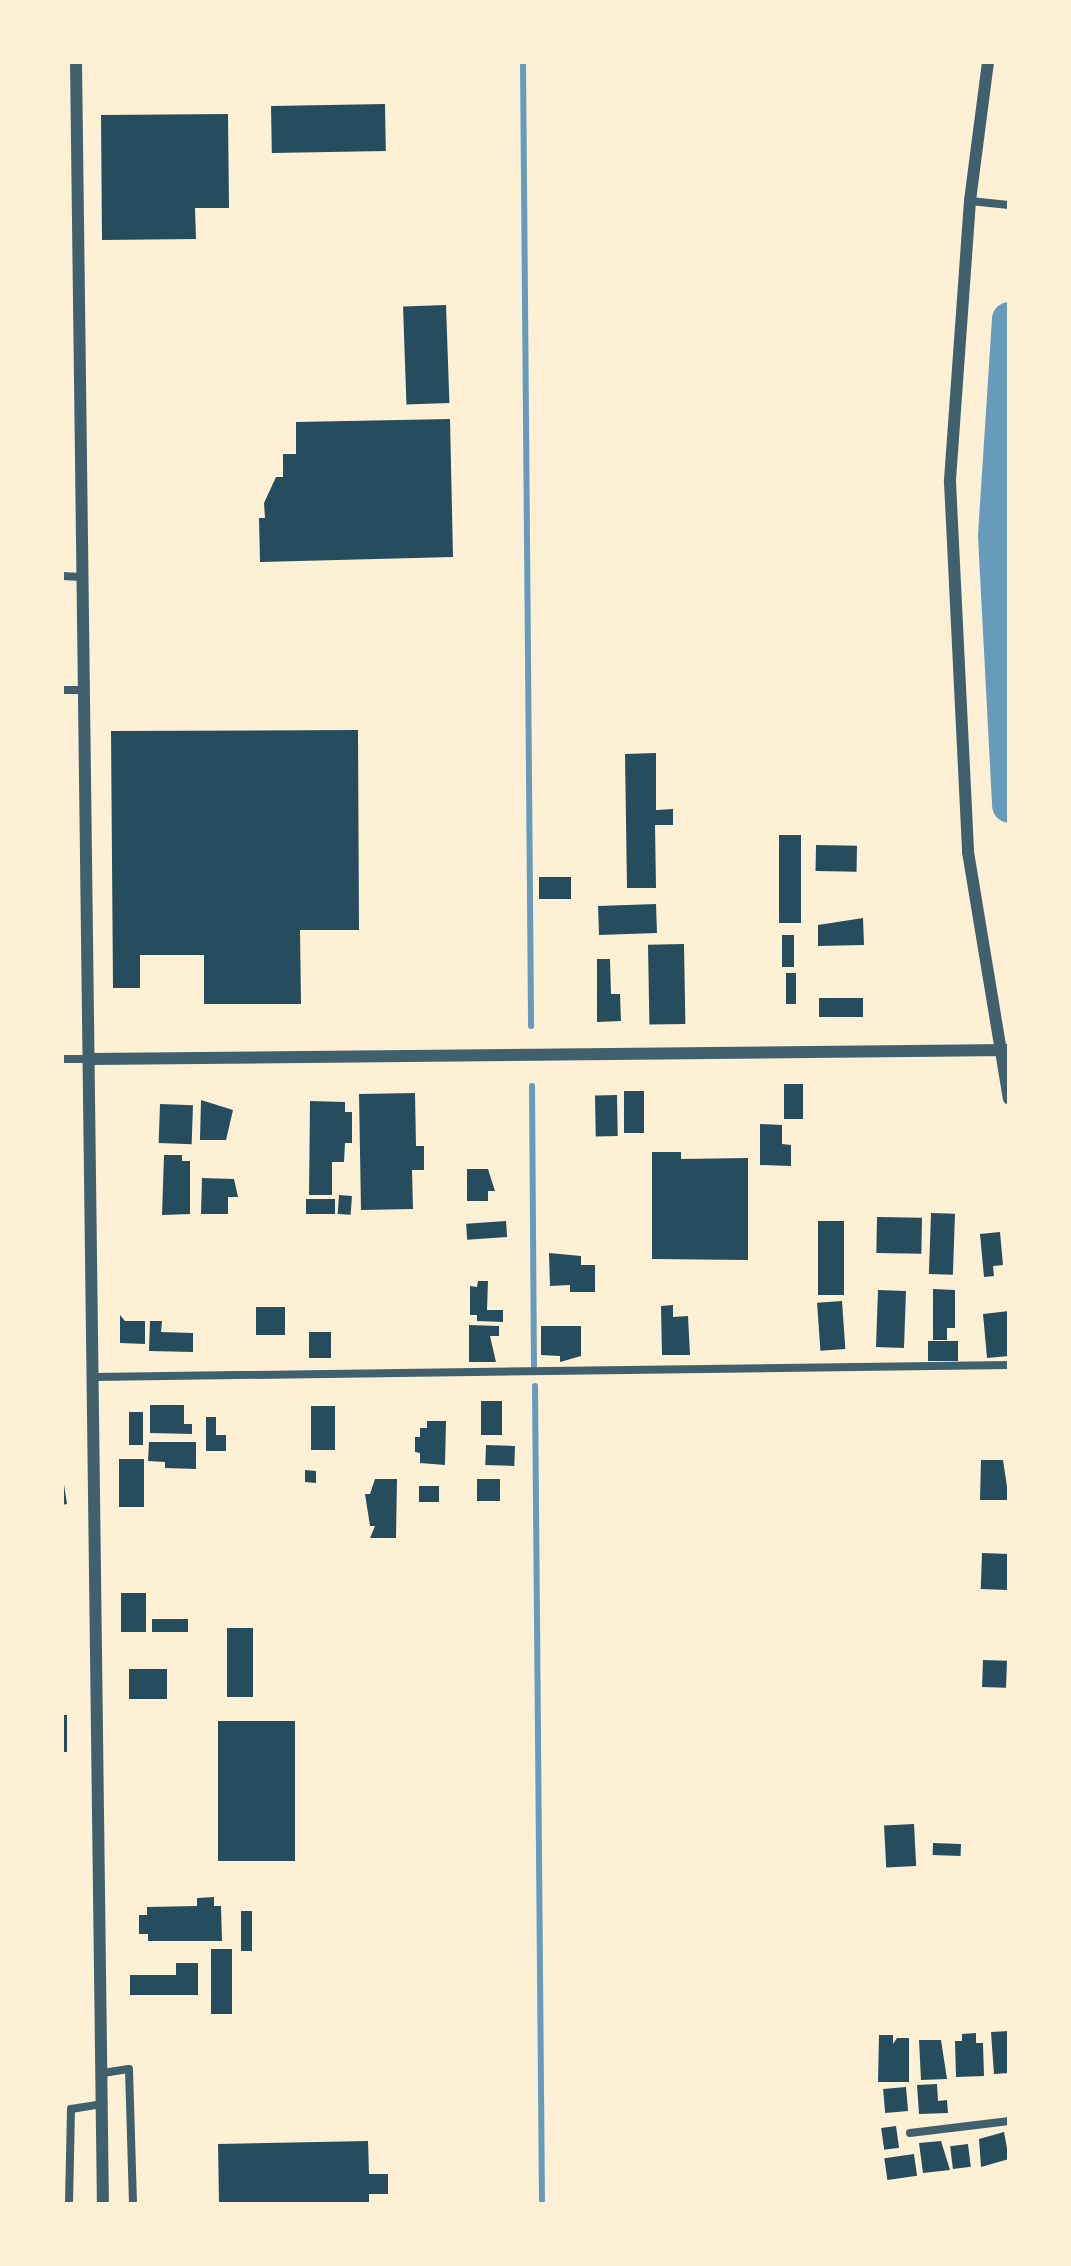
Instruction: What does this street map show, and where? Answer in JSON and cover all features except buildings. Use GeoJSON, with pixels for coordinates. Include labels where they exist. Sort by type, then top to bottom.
{"type":"FeatureCollection","features":[{"type":"Feature","properties":{"kind":"street"},"geometry":{"type":"LineString","coordinates":[[76,62],[103,2204]]}},
{"type":"Feature","properties":{"kind":"street"},"geometry":{"type":"LineString","coordinates":[[988,62],[970,201],[950,482],[968,852],[1005,1050],[1009,1099]]}},
{"type":"Feature","properties":{"kind":"street"},"geometry":{"type":"LineString","coordinates":[[970,201],[1009,205]]}},
{"type":"Feature","properties":{"kind":"street"},"geometry":{"type":"LineString","coordinates":[[62,576],[82,577]]}},
{"type":"Feature","properties":{"kind":"street"},"geometry":{"type":"LineString","coordinates":[[62,690],[83,690]]}},
{"type":"Feature","properties":{"kind":"street"},"geometry":{"type":"LineString","coordinates":[[62,1059],[1005,1050]]}},
{"type":"Feature","properties":{"kind":"street"},"geometry":{"type":"LineString","coordinates":[[93,1377],[1009,1365]]}},
{"type":"Feature","properties":{"kind":"street"},"geometry":{"type":"LineString","coordinates":[[103,2073],[129,2069],[133,2204]]}},
{"type":"Feature","properties":{"kind":"street"},"geometry":{"type":"LineString","coordinates":[[69,2204],[71,2109],[104,2104]]}},
{"type":"Feature","properties":{"kind":"street"},"geometry":{"type":"LineString","coordinates":[[910,2133],[1009,2121]]}},
{"type":"Feature","properties":{"kind":"waterway"},"geometry":{"type":"LineString","coordinates":[[523,62],[531,1026]]}},
{"type":"Feature","properties":{"kind":"waterway"},"geometry":{"type":"LineString","coordinates":[[1009,319],[995,536],[1009,806]]}},
{"type":"Feature","properties":{"kind":"waterway"},"geometry":{"type":"LineString","coordinates":[[532,1086],[534,1366]]}},
{"type":"Feature","properties":{"kind":"waterway"},"geometry":{"type":"LineString","coordinates":[[535,1386],[542,2204]]}}]}
